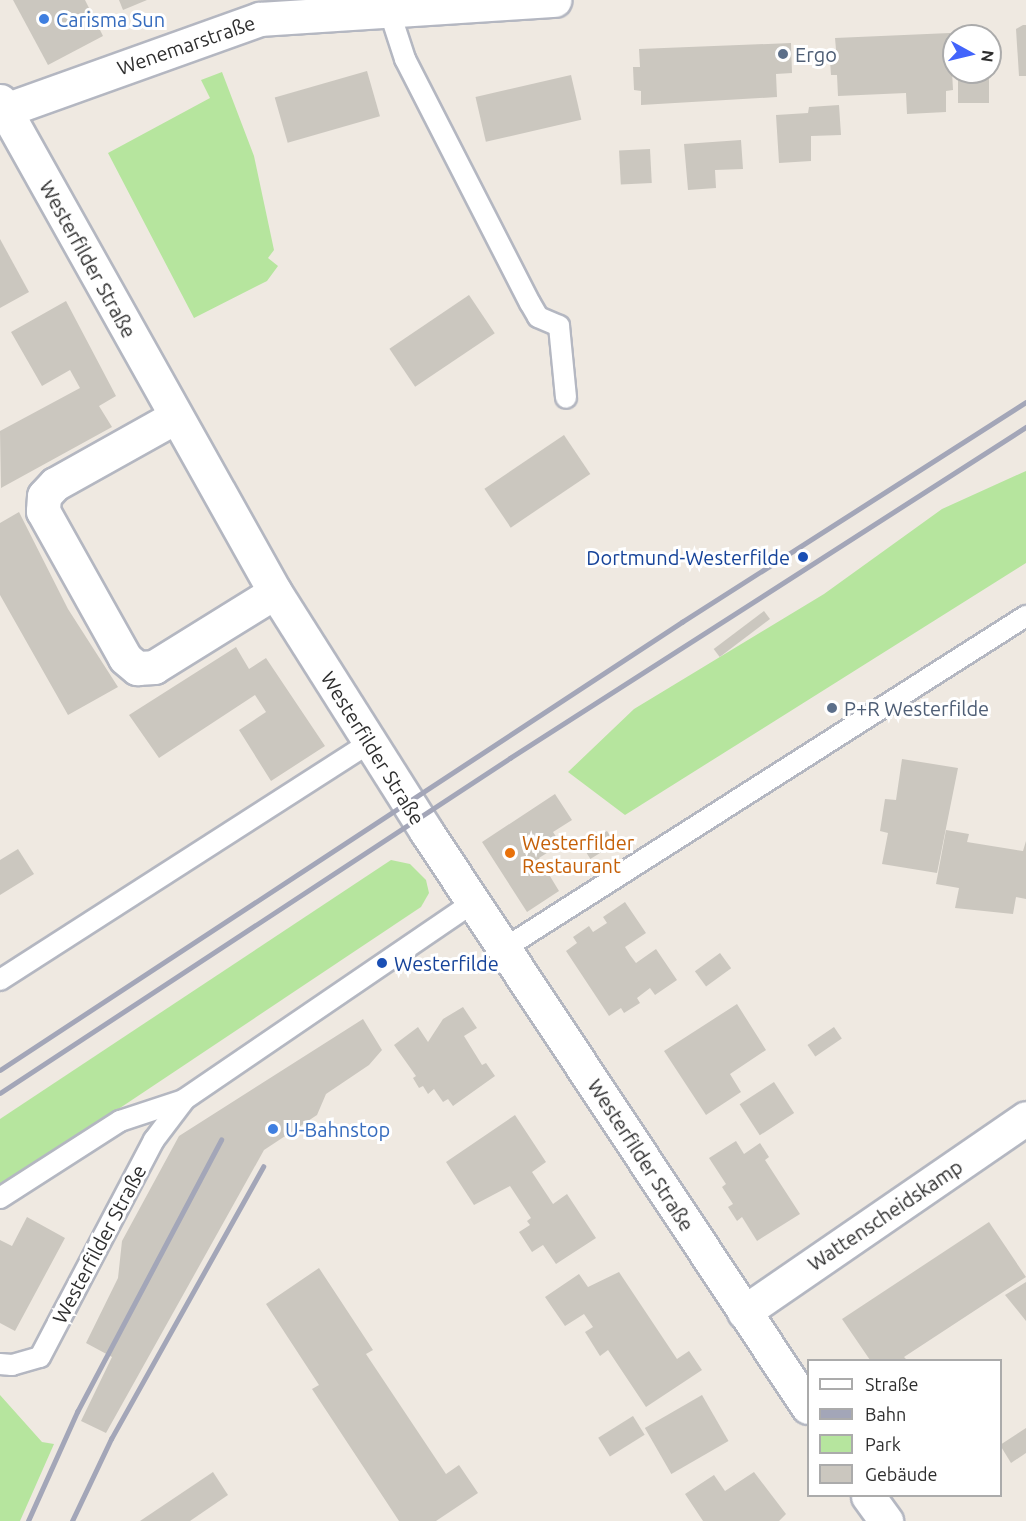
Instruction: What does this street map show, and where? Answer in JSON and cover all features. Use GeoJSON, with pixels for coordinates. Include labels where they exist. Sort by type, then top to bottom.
{"type":"FeatureCollection","features":[{"type":"Feature","properties":{"kind":"street","name":"Wenemarstraße"},"geometry":{"type":"LineString","coordinates":[[2,108],[260,19],[408,6],[554,0]]}},
{"type":"Feature","properties":{"kind":"street","name":"Westerfilder Straße"},"geometry":{"type":"LineString","coordinates":[[2,108],[275,592],[369,742],[807,1406]]}},
{"type":"Feature","properties":{"kind":"street"},"geometry":{"type":"LineString","coordinates":[[175,417],[55,484],[44,496],[43,511],[125,658],[137,668],[154,667],[275,592]]}},
{"type":"Feature","properties":{"kind":"street","name":"Wattenscheidskamp"},"geometry":{"type":"LineString","coordinates":[[744,1312],[1026,1118]]}},
{"type":"Feature","properties":{"kind":"street"},"geometry":{"type":"LineString","coordinates":[[869,1497],[885,1521]]}},
{"type":"Feature","properties":{"kind":"lane"},"geometry":{"type":"LineString","coordinates":[[408,6],[405,59],[538,317],[559,326],[566,398]]}},
{"type":"Feature","properties":{"kind":"lane"},"geometry":{"type":"LineString","coordinates":[[505,948],[1026,616]]}},
{"type":"Feature","properties":{"kind":"lane"},"geometry":{"type":"LineString","coordinates":[[0,980],[369,742]]}},
{"type":"Feature","properties":{"kind":"lane","name":"Westerfilder Straße"},"geometry":{"type":"LineString","coordinates":[[0,1198],[120,1121],[184,1099],[474,902]]}},
{"type":"Feature","properties":{"kind":"lane","name":"Westerfilder Straße"},"geometry":{"type":"LineString","coordinates":[[0,1364],[12,1365],[40,1357],[154,1140],[184,1099]]}},
{"type":"Feature","properties":{"kind":"green space"},"geometry":{"type":"Polygon","coordinates":[[[222,72],[254,156],[274,250],[268,258],[278,266],[267,281],[194,318],[108,153],[210,98],[201,80],[222,72]]]}},
{"type":"Feature","properties":{"kind":"green space"},"geometry":{"type":"Polygon","coordinates":[[[1026,471],[1026,563],[625,815],[568,772],[634,709],[824,594],[942,509],[1026,471]]]}},
{"type":"Feature","properties":{"kind":"green space"},"geometry":{"type":"Polygon","coordinates":[[[391,860],[410,864],[426,880],[429,893],[421,907],[0,1188],[0,1119],[391,860]]]}},
{"type":"Feature","properties":{"kind":"green space"},"geometry":{"type":"Polygon","coordinates":[[[0,1395],[42,1442],[54,1444],[20,1521],[0,1521],[0,1395]]]}},
{"type":"Feature","properties":{"kind":"building"},"geometry":{"type":"Polygon","coordinates":[[[13,0],[85,0],[103,36],[48,65],[13,0]]]}},
{"type":"Feature","properties":{"kind":"building"},"geometry":{"type":"Polygon","coordinates":[[[119,0],[147,0],[123,10],[119,0]]]}},
{"type":"Feature","properties":{"kind":"building"},"geometry":{"type":"Polygon","coordinates":[[[1026,25],[1026,76],[1019,76],[1016,29],[1026,25]]]}},
{"type":"Feature","properties":{"kind":"building"},"geometry":{"type":"Polygon","coordinates":[[[942,33],[942,84],[953,84],[953,90],[946,91],[946,112],[907,114],[906,93],[838,96],[837,75],[831,75],[830,61],[837,61],[835,38],[942,33]]]}},
{"type":"Feature","properties":{"kind":"building"},"geometry":{"type":"Polygon","coordinates":[[[791,43],[792,73],[776,74],[777,97],[641,105],[641,91],[634,90],[633,67],[640,67],[639,49],[791,43]]]}},
{"type":"Feature","properties":{"kind":"building"},"geometry":{"type":"Polygon","coordinates":[[[367,71],[380,116],[288,143],[275,97],[367,71]]]}},
{"type":"Feature","properties":{"kind":"building"},"geometry":{"type":"Polygon","coordinates":[[[571,75],[581,120],[486,142],[476,97],[571,75]]]}},
{"type":"Feature","properties":{"kind":"building"},"geometry":{"type":"Polygon","coordinates":[[[958,84],[989,84],[989,103],[958,103],[958,84]]]}},
{"type":"Feature","properties":{"kind":"building"},"geometry":{"type":"Polygon","coordinates":[[[839,105],[841,135],[811,136],[811,161],[779,163],[776,115],[808,113],[809,107],[839,105]]]}},
{"type":"Feature","properties":{"kind":"building"},"geometry":{"type":"Polygon","coordinates":[[[741,140],[743,169],[715,170],[716,188],[688,190],[684,144],[741,140]]]}},
{"type":"Feature","properties":{"kind":"building"},"geometry":{"type":"Polygon","coordinates":[[[650,149],[652,183],[621,185],[619,151],[650,149]]]}},
{"type":"Feature","properties":{"kind":"building"},"geometry":{"type":"Polygon","coordinates":[[[0,239],[29,292],[0,308],[0,239]]]}},
{"type":"Feature","properties":{"kind":"building"},"geometry":{"type":"Polygon","coordinates":[[[469,295],[495,333],[415,387],[389,349],[469,295]]]}},
{"type":"Feature","properties":{"kind":"building"},"geometry":{"type":"Polygon","coordinates":[[[66,301],[116,396],[99,406],[112,427],[1,488],[0,431],[80,388],[70,370],[42,386],[11,332],[66,301]]]}},
{"type":"Feature","properties":{"kind":"building"},"geometry":{"type":"Polygon","coordinates":[[[564,435],[590,474],[511,528],[484,489],[564,435]]]}},
{"type":"Feature","properties":{"kind":"building"},"geometry":{"type":"Polygon","coordinates":[[[19,512],[68,609],[118,687],[68,715],[0,595],[0,523],[19,512]]]}},
{"type":"Feature","properties":{"kind":"building"},"geometry":{"type":"Polygon","coordinates":[[[764,611],[770,619],[720,657],[714,649],[764,611]]]}},
{"type":"Feature","properties":{"kind":"building"},"geometry":{"type":"Polygon","coordinates":[[[236,647],[249,669],[266,658],[325,746],[271,781],[239,730],[266,712],[255,695],[159,758],[129,715],[236,647]]]}},
{"type":"Feature","properties":{"kind":"building"},"geometry":{"type":"Polygon","coordinates":[[[902,759],[958,768],[937,873],[882,864],[888,833],[880,831],[885,799],[896,800],[902,759]]]}},
{"type":"Feature","properties":{"kind":"building"},"geometry":{"type":"Polygon","coordinates":[[[555,794],[572,820],[553,832],[561,844],[539,858],[559,891],[527,912],[482,842],[555,794]]]}},
{"type":"Feature","properties":{"kind":"building"},"geometry":{"type":"Polygon","coordinates":[[[946,830],[969,834],[967,842],[1023,851],[1026,841],[1026,899],[1016,897],[1013,914],[955,908],[959,888],[936,884],[946,830]]]}},
{"type":"Feature","properties":{"kind":"building"},"geometry":{"type":"Polygon","coordinates":[[[607,831],[615,844],[590,859],[582,846],[607,831]]]}},
{"type":"Feature","properties":{"kind":"building"},"geometry":{"type":"Polygon","coordinates":[[[18,849],[34,874],[0,895],[0,860],[18,849]]]}},
{"type":"Feature","properties":{"kind":"building"},"geometry":{"type":"Polygon","coordinates":[[[625,902],[646,933],[625,947],[630,955],[636,963],[656,949],[677,980],[655,995],[650,988],[637,998],[640,1003],[624,1013],[621,1008],[609,1016],[566,951],[577,943],[573,937],[589,926],[593,932],[607,923],[603,917],[625,902]]]}},
{"type":"Feature","properties":{"kind":"building"},"geometry":{"type":"Polygon","coordinates":[[[720,953],[731,968],[706,987],[695,971],[720,953]]]}},
{"type":"Feature","properties":{"kind":"building"},"geometry":{"type":"Polygon","coordinates":[[[737,1004],[766,1050],[730,1074],[741,1092],[706,1115],[664,1051],[737,1004]]]}},
{"type":"Feature","properties":{"kind":"building"},"geometry":{"type":"Polygon","coordinates":[[[463,1007],[477,1028],[464,1036],[482,1065],[486,1063],[495,1076],[453,1106],[448,1099],[443,1102],[434,1089],[428,1094],[423,1086],[419,1088],[413,1078],[416,1076],[394,1045],[418,1027],[428,1042],[443,1019],[463,1007]]]}},
{"type":"Feature","properties":{"kind":"building"},"geometry":{"type":"Polygon","coordinates":[[[363,1019],[382,1050],[369,1065],[326,1094],[317,1115],[264,1150],[106,1433],[81,1421],[112,1357],[86,1343],[118,1278],[122,1241],[179,1136],[363,1019]]]}},
{"type":"Feature","properties":{"kind":"building"},"geometry":{"type":"Polygon","coordinates":[[[834,1027],[842,1039],[815,1057],[807,1045],[834,1027]]]}},
{"type":"Feature","properties":{"kind":"building"},"geometry":{"type":"Polygon","coordinates":[[[774,1082],[794,1113],[760,1135],[740,1104],[774,1082]]]}},
{"type":"Feature","properties":{"kind":"building"},"geometry":{"type":"Polygon","coordinates":[[[515,1115],[546,1162],[532,1172],[553,1204],[567,1194],[596,1238],[556,1264],[543,1245],[532,1252],[519,1232],[530,1225],[527,1221],[531,1218],[510,1186],[474,1205],[446,1162],[515,1115]]]}},
{"type":"Feature","properties":{"kind":"building"},"geometry":{"type":"Polygon","coordinates":[[[736,1141],[744,1154],[760,1143],[769,1157],[765,1160],[800,1214],[757,1241],[742,1217],[737,1221],[728,1207],[733,1204],[722,1187],[726,1184],[709,1158],[736,1141]]]}},
{"type":"Feature","properties":{"kind":"building"},"geometry":{"type":"Polygon","coordinates":[[[27,1217],[65,1238],[15,1331],[0,1323],[0,1240],[12,1246],[27,1217]]]}},
{"type":"Feature","properties":{"kind":"building"},"geometry":{"type":"Polygon","coordinates":[[[989,1222],[1026,1277],[904,1357],[906,1359],[869,1359],[842,1319],[989,1222]]]}},
{"type":"Feature","properties":{"kind":"building"},"geometry":{"type":"Polygon","coordinates":[[[319,1268],[373,1350],[366,1354],[446,1474],[459,1465],[478,1493],[436,1521],[399,1521],[312,1389],[319,1385],[266,1304],[319,1268]]]}},
{"type":"Feature","properties":{"kind":"building"},"geometry":{"type":"Polygon","coordinates":[[[619,1272],[677,1359],[689,1351],[702,1370],[646,1407],[608,1350],[600,1356],[585,1332],[593,1327],[584,1314],[565,1326],[545,1297],[579,1274],[588,1287],[619,1272]]]}},
{"type":"Feature","properties":{"kind":"building"},"geometry":{"type":"Polygon","coordinates":[[[1026,1282],[1026,1321],[1005,1295],[1026,1282]]]}},
{"type":"Feature","properties":{"kind":"building"},"geometry":{"type":"Polygon","coordinates":[[[702,1395],[728,1441],[671,1474],[645,1428],[702,1395]]]}},
{"type":"Feature","properties":{"kind":"building"},"geometry":{"type":"Polygon","coordinates":[[[633,1416],[645,1435],[610,1456],[598,1438],[633,1416]]]}},
{"type":"Feature","properties":{"kind":"building"},"geometry":{"type":"Polygon","coordinates":[[[1026,1428],[1026,1453],[1011,1463],[1002,1448],[1002,1444],[1026,1428]]]}},
{"type":"Feature","properties":{"kind":"building"},"geometry":{"type":"Polygon","coordinates":[[[213,1472],[228,1495],[190,1521],[140,1521],[213,1472]]]}},
{"type":"Feature","properties":{"kind":"building"},"geometry":{"type":"Polygon","coordinates":[[[754,1472],[786,1514],[779,1521],[703,1521],[685,1494],[714,1475],[725,1491],[754,1472]]]}},
{"type":"Feature","properties":{"kind":"railway"},"geometry":{"type":"LineString","coordinates":[[0,1070],[682,622],[1026,402]]}},
{"type":"Feature","properties":{"kind":"railway"},"geometry":{"type":"LineString","coordinates":[[0,1093],[510,758],[1026,427]]}},
{"type":"Feature","properties":{"kind":"railway"},"geometry":{"type":"LineString","coordinates":[[28,1521],[77,1412],[221,1140]]}},
{"type":"Feature","properties":{"kind":"railway"},"geometry":{"type":"LineString","coordinates":[[72,1521],[111,1439],[263,1167]]}},
{"type":"Feature","properties":{"kind":"place","name":"Carisma Sun"},"geometry":{"type":"Point","coordinates":[44,19]}},
{"type":"Feature","properties":{"kind":"place","name":"Ergo"},"geometry":{"type":"Point","coordinates":[783,54]}},
{"type":"Feature","properties":{"kind":"place","name":"Dortmund-Westerfilde"},"geometry":{"type":"Point","coordinates":[803,557]}},
{"type":"Feature","properties":{"kind":"place","name":"P+R Westerfilde"},"geometry":{"type":"Point","coordinates":[832,708]}},
{"type":"Feature","properties":{"kind":"place","name":"Westerfilder Restaurant"},"geometry":{"type":"Point","coordinates":[510,853]}},
{"type":"Feature","properties":{"kind":"place","name":"Westerfilde"},"geometry":{"type":"Point","coordinates":[382,963]}},
{"type":"Feature","properties":{"kind":"place","name":"U-Bahnstop"},"geometry":{"type":"Point","coordinates":[273,1129]}}]}
